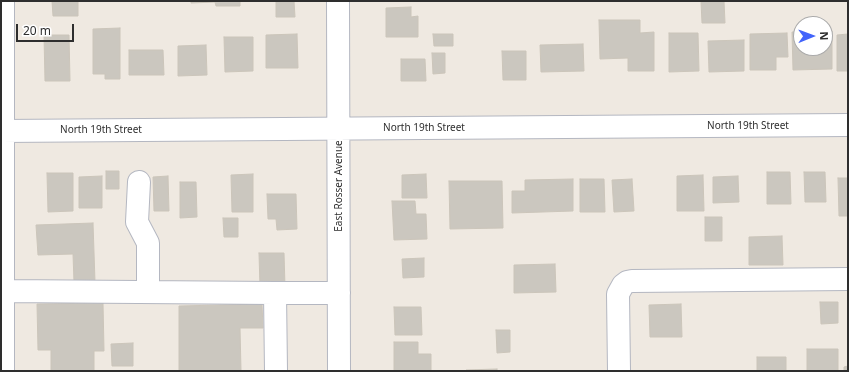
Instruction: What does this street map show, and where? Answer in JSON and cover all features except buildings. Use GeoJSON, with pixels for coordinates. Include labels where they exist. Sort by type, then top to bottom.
{"type":"FeatureCollection","features":[{"type":"Feature","properties":{"kind":"street"},"geometry":{"type":"LineString","coordinates":[[2,1],[3,371]]}},
{"type":"Feature","properties":{"kind":"street","name":"East Rosser Avenue"},"geometry":{"type":"LineString","coordinates":[[338,1],[339,371]]}},
{"type":"Feature","properties":{"kind":"street","name":"North 19th Street"},"geometry":{"type":"LineString","coordinates":[[2,130],[848,125]]}},
{"type":"Feature","properties":{"kind":"street"},"geometry":{"type":"LineString","coordinates":[[139,182],[137,222],[148,243],[148,292]]}},
{"type":"Feature","properties":{"kind":"street"},"geometry":{"type":"LineString","coordinates":[[619,371],[618,294],[622,285],[627,282],[848,279]]}},
{"type":"Feature","properties":{"kind":"street"},"geometry":{"type":"LineString","coordinates":[[2,291],[339,294]]}},
{"type":"Feature","properties":{"kind":"street"},"geometry":{"type":"LineString","coordinates":[[276,294],[276,371]]}}]}
